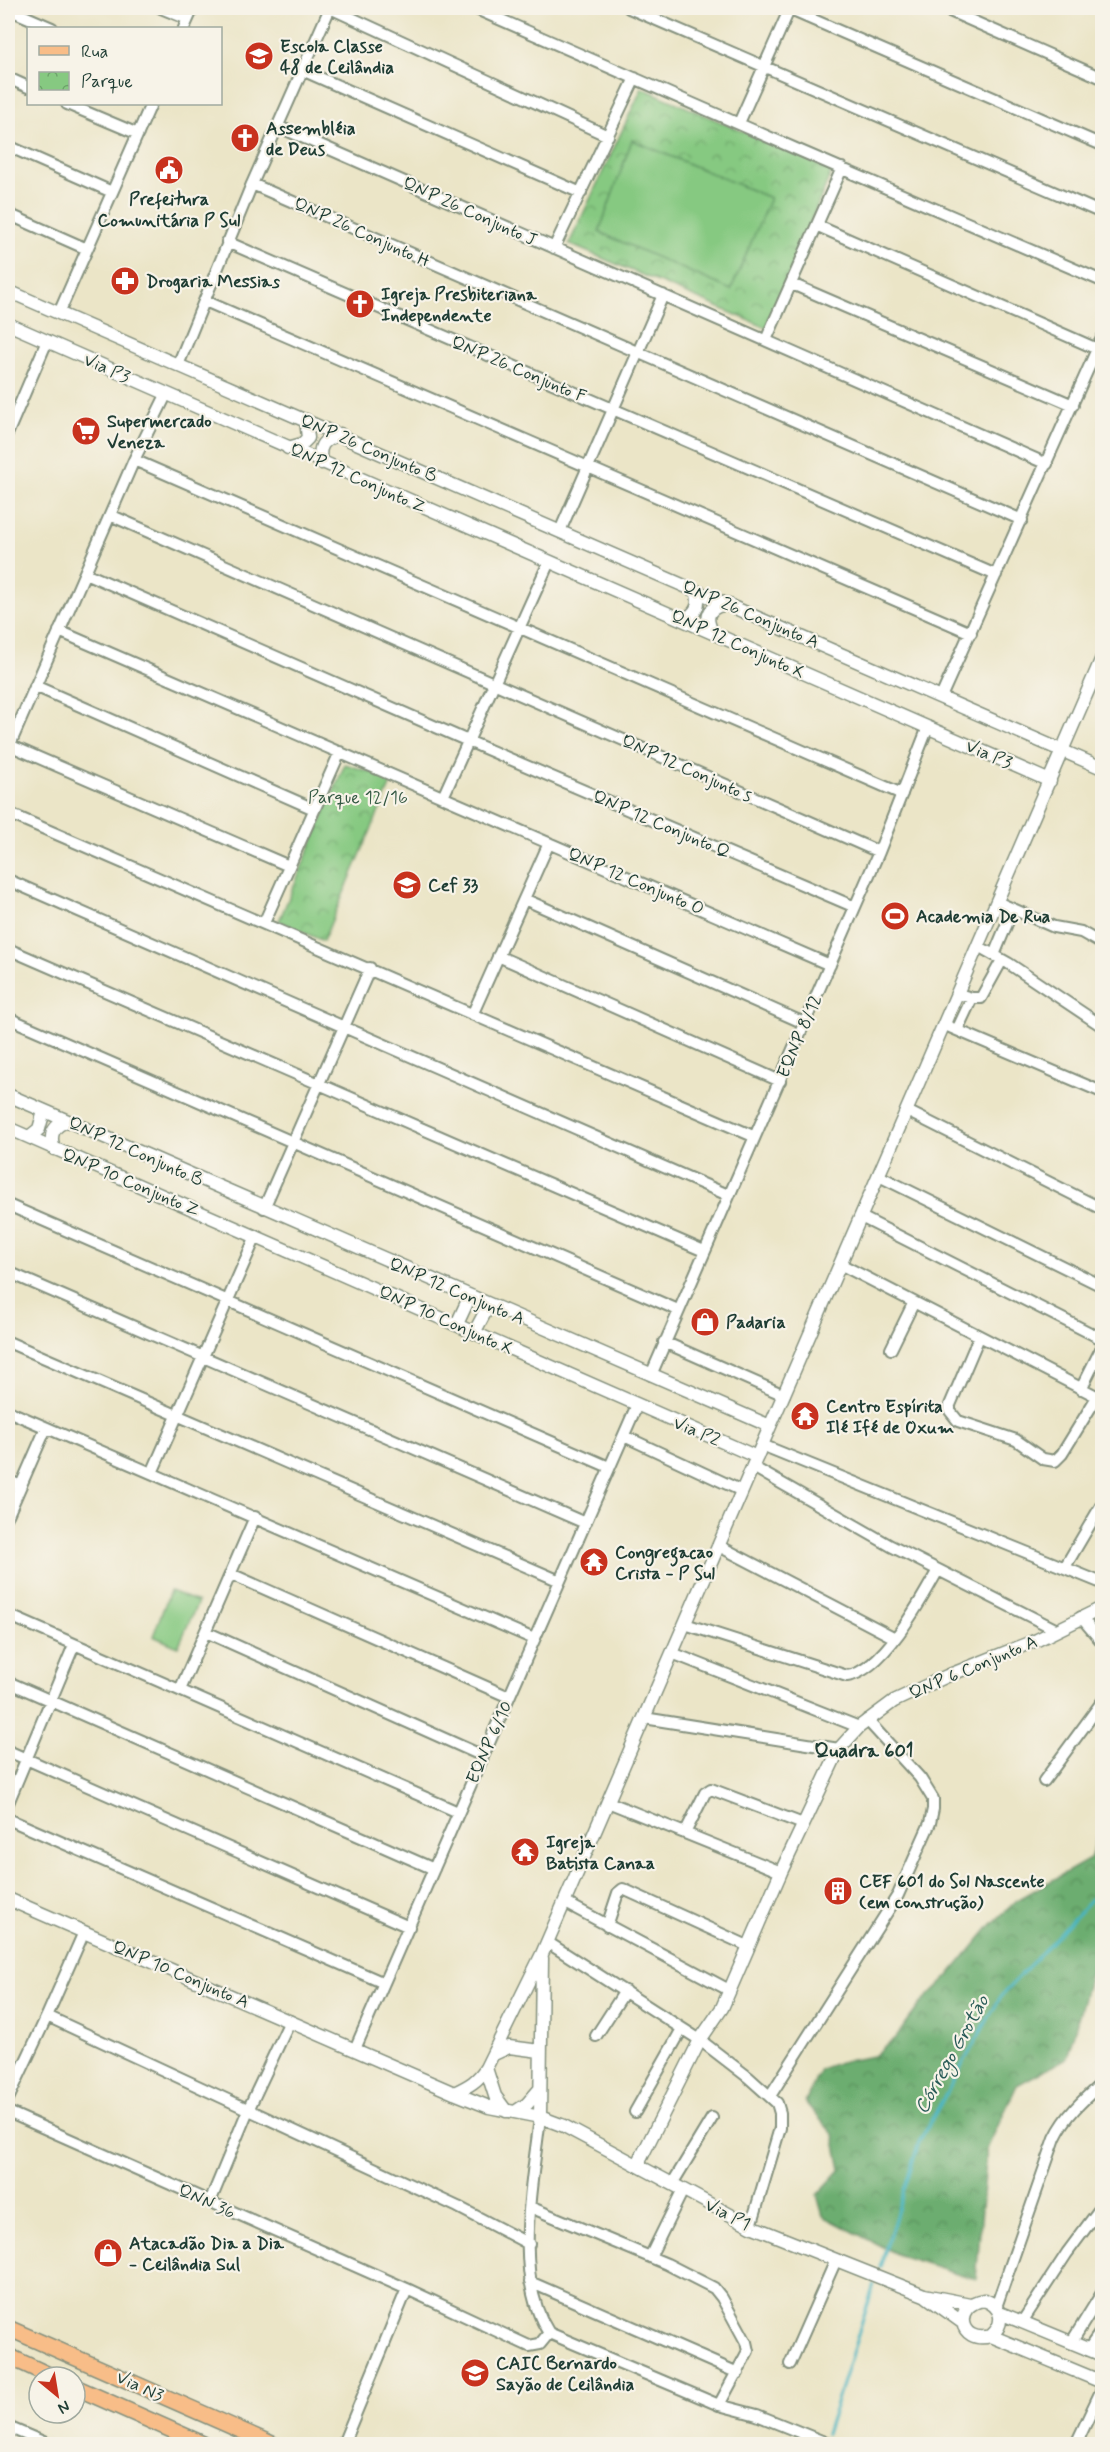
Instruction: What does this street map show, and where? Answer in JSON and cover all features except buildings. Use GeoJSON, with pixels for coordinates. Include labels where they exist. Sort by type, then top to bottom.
{"type":"FeatureCollection","features":[{"type":"Feature","properties":{"kind":"main road","name":"Via N3"},"geometry":{"type":"LineString","coordinates":[[8,2328],[272,2445]]}},
{"type":"Feature","properties":{"kind":"main road"},"geometry":{"type":"LineString","coordinates":[[30,2365],[8,2353],[18,2340],[79,2368],[124,2379]]}},
{"type":"Feature","properties":{"kind":"main road","name":"Via N3"},"geometry":{"type":"LineString","coordinates":[[87,2393],[185,2441],[203,2445]]}},
{"type":"Feature","properties":{"kind":"street"},"geometry":{"type":"LineString","coordinates":[[162,8],[186,24],[193,8]]}},
{"type":"Feature","properties":{"kind":"street"},"geometry":{"type":"LineString","coordinates":[[178,365],[227,242],[330,8],[608,136]]}},
{"type":"Feature","properties":{"kind":"street"},"geometry":{"type":"LineString","coordinates":[[474,8],[1102,281]]}},
{"type":"Feature","properties":{"kind":"street"},"geometry":{"type":"LineString","coordinates":[[629,8],[1102,213]]}},
{"type":"Feature","properties":{"kind":"street"},"geometry":{"type":"LineString","coordinates":[[739,123],[788,8],[1102,145]]}},
{"type":"Feature","properties":{"kind":"street"},"geometry":{"type":"LineString","coordinates":[[944,8],[1102,78]]}},
{"type":"Feature","properties":{"kind":"street"},"geometry":{"type":"LineString","coordinates":[[8,9],[50,27]]}},
{"type":"Feature","properties":{"kind":"street"},"geometry":{"type":"LineString","coordinates":[[302,70],[581,193]]}},
{"type":"Feature","properties":{"kind":"street"},"geometry":{"type":"LineString","coordinates":[[8,78],[27,87]]}},
{"type":"Feature","properties":{"kind":"street"},"geometry":{"type":"LineString","coordinates":[[554,248],[635,78]]}},
{"type":"Feature","properties":{"kind":"street"},"geometry":{"type":"LineString","coordinates":[[69,105],[138,134]]}},
{"type":"Feature","properties":{"kind":"street"},"geometry":{"type":"LineString","coordinates":[[59,314],[151,105]]}},
{"type":"Feature","properties":{"kind":"street","name":"QNP 26 Conjunto J"},"geometry":{"type":"LineString","coordinates":[[277,126],[1047,464]]}},
{"type":"Feature","properties":{"kind":"street"},"geometry":{"type":"LineString","coordinates":[[8,146],[112,192]]}},
{"type":"Feature","properties":{"kind":"street"},"geometry":{"type":"LineString","coordinates":[[766,340],[842,168]]}},
{"type":"Feature","properties":{"kind":"street","name":"QNP 26 Conjunto H"},"geometry":{"type":"LineString","coordinates":[[252,184],[1022,520]]}},
{"type":"Feature","properties":{"kind":"street"},"geometry":{"type":"LineString","coordinates":[[8,214],[87,249]]}},
{"type":"Feature","properties":{"kind":"street"},"geometry":{"type":"LineString","coordinates":[[818,226],[1097,349]]}},
{"type":"Feature","properties":{"kind":"street","name":"QNP 26 Conjunto F"},"geometry":{"type":"LineString","coordinates":[[227,242],[996,575]]}},
{"type":"Feature","properties":{"kind":"street"},"geometry":{"type":"LineString","coordinates":[[792,284],[1073,405]]}},
{"type":"Feature","properties":{"kind":"street","name":"Via P3"},"geometry":{"type":"LineString","coordinates":[[8,291],[178,365]]}},
{"type":"Feature","properties":{"kind":"street"},"geometry":{"type":"LineString","coordinates":[[560,531],[663,295]]}},
{"type":"Feature","properties":{"kind":"street"},"geometry":{"type":"LineString","coordinates":[[205,301],[971,633]]}},
{"type":"Feature","properties":{"kind":"street","name":"Via P3"},"geometry":{"type":"LineString","coordinates":[[8,324],[166,395]]}},
{"type":"Feature","properties":{"kind":"street"},"geometry":{"type":"LineString","coordinates":[[942,697],[1102,338]]}},
{"type":"Feature","properties":{"kind":"street"},"geometry":{"type":"LineString","coordinates":[[8,432],[12,405],[47,341]]}},
{"type":"Feature","properties":{"kind":"street","name":"QNP 26 Conjunto B"},"geometry":{"type":"LineString","coordinates":[[178,365],[560,531]]}},
{"type":"Feature","properties":{"kind":"street"},"geometry":{"type":"LineString","coordinates":[[166,395],[134,460],[8,747],[289,866]]}},
{"type":"Feature","properties":{"kind":"street","name":"QNP 12 Conjunto Z"},"geometry":{"type":"LineString","coordinates":[[166,395],[549,562]]}},
{"type":"Feature","properties":{"kind":"street"},"geometry":{"type":"LineString","coordinates":[[288,448],[302,444],[308,438],[306,420]]}},
{"type":"Feature","properties":{"kind":"street"},"geometry":{"type":"LineString","coordinates":[[321,462],[319,449],[322,443],[340,434]]}},
{"type":"Feature","properties":{"kind":"street"},"geometry":{"type":"LineString","coordinates":[[134,460],[902,794]]}},
{"type":"Feature","properties":{"kind":"street","name":"QNP 12 Conjunto s"},"geometry":{"type":"LineString","coordinates":[[110,515],[879,852]]}},
{"type":"Feature","properties":{"kind":"street","name":"QNP 26 Conjunto A"},"geometry":{"type":"LineString","coordinates":[[560,531],[942,697]]}},
{"type":"Feature","properties":{"kind":"street"},"geometry":{"type":"LineString","coordinates":[[443,797],[549,562]]}},
{"type":"Feature","properties":{"kind":"street","name":"QNP 12 Conjunto X"},"geometry":{"type":"LineString","coordinates":[[549,562],[928,728]]}},
{"type":"Feature","properties":{"kind":"street","name":"QNP 12 Conjunto Q"},"geometry":{"type":"LineString","coordinates":[[85,573],[855,907]]}},
{"type":"Feature","properties":{"kind":"street"},"geometry":{"type":"LineString","coordinates":[[683,620],[697,609],[699,600],[696,591]]}},
{"type":"Feature","properties":{"kind":"street"},"geometry":{"type":"LineString","coordinates":[[713,633],[708,624],[710,613],[718,605],[729,604]]}},
{"type":"Feature","properties":{"kind":"street","name":"QNP 12 Conjunto O"},"geometry":{"type":"LineString","coordinates":[[59,631],[830,964]]}},
{"type":"Feature","properties":{"kind":"street"},"geometry":{"type":"LineString","coordinates":[[355,2049],[454,2093],[480,2079],[494,2054],[544,1948],[608,1802],[1102,658]]}},
{"type":"Feature","properties":{"kind":"street"},"geometry":{"type":"LineString","coordinates":[[35,686],[314,809]]}},
{"type":"Feature","properties":{"kind":"street","name":"Via P3"},"geometry":{"type":"LineString","coordinates":[[942,697],[1102,768]]}},
{"type":"Feature","properties":{"kind":"street","name":"Via P3"},"geometry":{"type":"LineString","coordinates":[[928,728],[1050,781]]}},
{"type":"Feature","properties":{"kind":"street","name":"EQNP 8/12"},"geometry":{"type":"LineString","coordinates":[[651,1375],[753,1136],[780,1081],[879,852],[928,728]]}},
{"type":"Feature","properties":{"kind":"street"},"geometry":{"type":"LineString","coordinates":[[264,923],[340,752]]}},
{"type":"Feature","properties":{"kind":"street"},"geometry":{"type":"LineString","coordinates":[[8,813],[753,1136]]}},
{"type":"Feature","properties":{"kind":"street"},"geometry":{"type":"LineString","coordinates":[[473,1013],[549,843]]}},
{"type":"Feature","properties":{"kind":"street"},"geometry":{"type":"LineString","coordinates":[[8,880],[728,1195]]}},
{"type":"Feature","properties":{"kind":"street"},"geometry":{"type":"LineString","coordinates":[[524,899],[804,1023]]}},
{"type":"Feature","properties":{"kind":"street"},"geometry":{"type":"LineString","coordinates":[[997,902],[1054,927],[1082,932],[1102,944]]}},
{"type":"Feature","properties":{"kind":"street"},"geometry":{"type":"LineString","coordinates":[[958,994],[979,999],[983,996],[998,958],[1012,909]]}},
{"type":"Feature","properties":{"kind":"street"},"geometry":{"type":"LineString","coordinates":[[978,946],[1102,1026]]}},
{"type":"Feature","properties":{"kind":"street"},"geometry":{"type":"LineString","coordinates":[[8,949],[704,1251]]}},
{"type":"Feature","properties":{"kind":"street"},"geometry":{"type":"LineString","coordinates":[[498,956],[780,1081]]}},
{"type":"Feature","properties":{"kind":"street"},"geometry":{"type":"LineString","coordinates":[[264,1208],[370,969]]}},
{"type":"Feature","properties":{"kind":"street"},"geometry":{"type":"LineString","coordinates":[[957,1030],[972,998]]}},
{"type":"Feature","properties":{"kind":"street"},"geometry":{"type":"LineString","coordinates":[[8,1018],[678,1310]]}},
{"type":"Feature","properties":{"kind":"street"},"geometry":{"type":"LineString","coordinates":[[945,1025],[1102,1092]]}},
{"type":"Feature","properties":{"kind":"street","name":"QNP 12 Conjunto B"},"geometry":{"type":"LineString","coordinates":[[8,1095],[264,1208]]}},
{"type":"Feature","properties":{"kind":"street"},"geometry":{"type":"LineString","coordinates":[[29,1137],[39,1129],[44,1111]]}},
{"type":"Feature","properties":{"kind":"street"},"geometry":{"type":"LineString","coordinates":[[907,1111],[1102,1209]]}},
{"type":"Feature","properties":{"kind":"street"},"geometry":{"type":"LineString","coordinates":[[54,1149],[51,1140],[52,1131],[58,1124],[67,1121]]}},
{"type":"Feature","properties":{"kind":"street","name":"QNP 10 Conjunto Z"},"geometry":{"type":"LineString","coordinates":[[8,1128],[256,1236]]}},
{"type":"Feature","properties":{"kind":"street"},"geometry":{"type":"LineString","coordinates":[[879,1176],[1102,1287]]}},
{"type":"Feature","properties":{"kind":"street"},"geometry":{"type":"LineString","coordinates":[[8,1205],[609,1467]]}},
{"type":"Feature","properties":{"kind":"street","name":"QNP 12 Conjunto A"},"geometry":{"type":"LineString","coordinates":[[264,1208],[651,1375]]}},
{"type":"Feature","properties":{"kind":"street"},"geometry":{"type":"LineString","coordinates":[[861,1217],[1102,1339]]}},
{"type":"Feature","properties":{"kind":"street"},"geometry":{"type":"LineString","coordinates":[[152,1473],[256,1236]]}},
{"type":"Feature","properties":{"kind":"street","name":"QNP 10 Conjunto X"},"geometry":{"type":"LineString","coordinates":[[256,1236],[637,1406]]}},
{"type":"Feature","properties":{"kind":"street"},"geometry":{"type":"LineString","coordinates":[[840,1264],[1100,1398],[1055,1461],[1043,1459],[1016,1440],[958,1421],[950,1411],[950,1405],[979,1337]]}},
{"type":"Feature","properties":{"kind":"street"},"geometry":{"type":"LineString","coordinates":[[8,1272],[585,1523]]}},
{"type":"Feature","properties":{"kind":"street"},"geometry":{"type":"LineString","coordinates":[[457,1324],[470,1296]]}},
{"type":"Feature","properties":{"kind":"street"},"geometry":{"type":"LineString","coordinates":[[891,1349],[914,1302]]}},
{"type":"Feature","properties":{"kind":"street"},"geometry":{"type":"LineString","coordinates":[[474,1333],[489,1305]]}},
{"type":"Feature","properties":{"kind":"street"},"geometry":{"type":"LineString","coordinates":[[8,1342],[560,1581]]}},
{"type":"Feature","properties":{"kind":"street"},"geometry":{"type":"LineString","coordinates":[[664,1342],[784,1395]]}},
{"type":"Feature","properties":{"kind":"street"},"geometry":{"type":"LineString","coordinates":[[1081,1389],[1102,1347]]}},
{"type":"Feature","properties":{"kind":"street","name":"Via P2"},"geometry":{"type":"LineString","coordinates":[[651,1375],[770,1426]]}},
{"type":"Feature","properties":{"kind":"street","name":"EQNP 6/10"},"geometry":{"type":"LineString","coordinates":[[355,2049],[637,1406]]}},
{"type":"Feature","properties":{"kind":"street","name":"Via P2"},"geometry":{"type":"LineString","coordinates":[[637,1406],[755,1462]]}},
{"type":"Feature","properties":{"kind":"street"},"geometry":{"type":"LineString","coordinates":[[8,1411],[534,1639]]}},
{"type":"Feature","properties":{"kind":"street"},"geometry":{"type":"LineString","coordinates":[[8,1515],[46,1428]]}},
{"type":"Feature","properties":{"kind":"street"},"geometry":{"type":"LineString","coordinates":[[624,1436],[742,1491]]}},
{"type":"Feature","properties":{"kind":"street"},"geometry":{"type":"LineString","coordinates":[[762,1445],[1102,1583]]}},
{"type":"Feature","properties":{"kind":"street"},"geometry":{"type":"LineString","coordinates":[[755,1462],[891,1546],[1057,1630]]}},
{"type":"Feature","properties":{"kind":"street"},"geometry":{"type":"LineString","coordinates":[[8,1480],[20,1486]]}},
{"type":"Feature","properties":{"kind":"street"},"geometry":{"type":"LineString","coordinates":[[1065,1567],[1102,1504]]}},
{"type":"Feature","properties":{"kind":"street"},"geometry":{"type":"LineString","coordinates":[[180,1690],[255,1517]]}},
{"type":"Feature","properties":{"kind":"street"},"geometry":{"type":"LineString","coordinates":[[719,1546],[895,1638]]}},
{"type":"Feature","properties":{"kind":"street"},"geometry":{"type":"LineString","coordinates":[[685,1624],[847,1676],[860,1672],[895,1638],[914,1612],[938,1570]]}},
{"type":"Feature","properties":{"kind":"street"},"geometry":{"type":"LineString","coordinates":[[231,1574],[509,1697]]}},
{"type":"Feature","properties":{"kind":"street","name":"QNP 6 Conjunto A"},"geometry":{"type":"LineString","coordinates":[[638,2164],[700,2040],[714,2023],[839,1749],[863,1723],[905,1696],[1102,1608]]}},
{"type":"Feature","properties":{"kind":"street"},"geometry":{"type":"LineString","coordinates":[[8,1615],[458,1812]]}},
{"type":"Feature","properties":{"kind":"street"},"geometry":{"type":"LineString","coordinates":[[1082,1617],[1102,1642]]}},
{"type":"Feature","properties":{"kind":"street"},"geometry":{"type":"LineString","coordinates":[[206,1632],[483,1756]]}},
{"type":"Feature","properties":{"kind":"street"},"geometry":{"type":"LineString","coordinates":[[8,1803],[74,1645]]}},
{"type":"Feature","properties":{"kind":"street"},"geometry":{"type":"LineString","coordinates":[[672,1653],[863,1723],[920,1778],[933,1799],[930,1823],[898,1894],[770,2096]]}},
{"type":"Feature","properties":{"kind":"street"},"geometry":{"type":"LineString","coordinates":[[8,1682],[434,1869]]}},
{"type":"Feature","properties":{"kind":"street"},"geometry":{"type":"LineString","coordinates":[[1044,1781],[1102,1702]]}},
{"type":"Feature","properties":{"kind":"street"},"geometry":{"type":"LineString","coordinates":[[644,1718],[839,1749]]}},
{"type":"Feature","properties":{"kind":"street"},"geometry":{"type":"LineString","coordinates":[[8,1751],[409,1927]]}},
{"type":"Feature","properties":{"kind":"street"},"geometry":{"type":"LineString","coordinates":[[685,1833],[705,1792],[709,1789],[803,1824]]}},
{"type":"Feature","properties":{"kind":"street"},"geometry":{"type":"LineString","coordinates":[[608,1802],[781,1872]]}},
{"type":"Feature","properties":{"kind":"street"},"geometry":{"type":"LineString","coordinates":[[8,1819],[384,1983]]}},
{"type":"Feature","properties":{"kind":"street"},"geometry":{"type":"LineString","coordinates":[[607,1926],[618,1893],[623,1888],[748,1946]]}},
{"type":"Feature","properties":{"kind":"street","name":"QNP 10 Conjunto A"},"geometry":{"type":"LineString","coordinates":[[8,1899],[355,2049]]}},
{"type":"Feature","properties":{"kind":"street"},"geometry":{"type":"LineString","coordinates":[[564,1902],[729,1990]]}},
{"type":"Feature","properties":{"kind":"street"},"geometry":{"type":"LineString","coordinates":[[8,2099],[84,1932]]}},
{"type":"Feature","properties":{"kind":"street"},"geometry":{"type":"LineString","coordinates":[[544,1948],[626,1991],[700,2040],[777,2103],[780,2128],[751,2226]]}},
{"type":"Feature","properties":{"kind":"street"},"geometry":{"type":"LineString","coordinates":[[544,1948],[540,2117],[530,2207],[529,2244],[530,2282],[540,2320],[549,2332],[719,2405],[757,2415],[829,2445]]}},
{"type":"Feature","properties":{"kind":"street"},"geometry":{"type":"LineString","coordinates":[[596,2036],[626,1991]]}},
{"type":"Feature","properties":{"kind":"street"},"geometry":{"type":"LineString","coordinates":[[47,2016],[458,2207],[529,2244]]}},
{"type":"Feature","properties":{"kind":"street"},"geometry":{"type":"LineString","coordinates":[[210,2202],[248,2110],[290,2020]]}},
{"type":"Feature","properties":{"kind":"street"},"geometry":{"type":"LineString","coordinates":[[635,2112],[682,2029]]}},
{"type":"Feature","properties":{"kind":"street"},"geometry":{"type":"LineString","coordinates":[[494,2054],[509,2047],[540,2051]]}},
{"type":"Feature","properties":{"kind":"street"},"geometry":{"type":"LineString","coordinates":[[486,2068],[495,2096],[510,2112],[528,2104],[540,2089]]}},
{"type":"Feature","properties":{"kind":"street"},"geometry":{"type":"LineString","coordinates":[[991,2337],[1001,2322],[998,2310],[1054,2138],[1073,2109],[1102,2083]]}},
{"type":"Feature","properties":{"kind":"street","name":"Via P1"},"geometry":{"type":"LineString","coordinates":[[454,2093],[489,2107],[540,2117],[564,2126],[751,2226],[924,2295],[970,2304],[984,2300],[1022,2322],[1102,2355]]}},
{"type":"Feature","properties":{"kind":"street","name":"QNN 36"},"geometry":{"type":"LineString","coordinates":[[8,2112],[407,2289],[529,2346],[540,2344],[549,2332]]}},
{"type":"Feature","properties":{"kind":"street"},"geometry":{"type":"LineString","coordinates":[[651,2257],[678,2187],[712,2118]]}},
{"type":"Feature","properties":{"kind":"street"},"geometry":{"type":"LineString","coordinates":[[1022,2322],[1067,2253],[1102,2206]]}},
{"type":"Feature","properties":{"kind":"street"},"geometry":{"type":"LineString","coordinates":[[530,2207],[651,2257],[714,2288],[722,2298],[746,2343],[748,2352],[719,2405]]}},
{"type":"Feature","properties":{"kind":"street"},"geometry":{"type":"LineString","coordinates":[[790,2364],[836,2260]]}},
{"type":"Feature","properties":{"kind":"street"},"geometry":{"type":"LineString","coordinates":[[530,2282],[738,2373]]}},
{"type":"Feature","properties":{"kind":"street"},"geometry":{"type":"LineString","coordinates":[[343,2445],[407,2289]]}},
{"type":"Feature","properties":{"kind":"street"},"geometry":{"type":"LineString","coordinates":[[1071,2343],[1102,2294]]}},
{"type":"Feature","properties":{"kind":"street","name":"Via P1"},"geometry":{"type":"LineString","coordinates":[[924,2295],[963,2323],[966,2331],[973,2337],[982,2339],[991,2337],[1102,2382]]}},
{"type":"Feature","properties":{"kind":"street"},"geometry":{"type":"LineString","coordinates":[[963,2323],[964,2313],[970,2304]]}},
{"type":"Feature","properties":{"kind":"street"},"geometry":{"type":"LineString","coordinates":[[1088,2350],[1102,2330]]}},
{"type":"Feature","properties":{"kind":"street"},"geometry":{"type":"LineString","coordinates":[[1076,2445],[1102,2389]]}},
{"type":"Feature","properties":{"kind":"street"},"geometry":{"type":"LineString","coordinates":[[8,2427],[48,2445]]}},
{"type":"Feature","properties":{"kind":"green space"},"geometry":{"type":"Polygon","coordinates":[[[642,88],[832,170],[767,328],[569,244],[642,88]]]}},
{"type":"Feature","properties":{"kind":"green space"},"geometry":{"type":"Polygon","coordinates":[[[632,140],[770,198],[731,290],[599,232],[632,140]]]}},
{"type":"Feature","properties":{"kind":"green space","name":"Parque 12/16"},"geometry":{"type":"Polygon","coordinates":[[[345,764],[393,779],[323,941],[279,921],[345,764]]]}},
{"type":"Feature","properties":{"kind":"green space"},"geometry":{"type":"Polygon","coordinates":[[[170,1591],[198,1602],[178,1647],[153,1636],[170,1591]]]}},
{"type":"Feature","properties":{"kind":"green space"},"geometry":{"type":"Polygon","coordinates":[[[1102,1824],[1102,1932],[1067,2058],[1017,2085],[987,2149],[976,2279],[898,2255],[823,2216],[817,2195],[841,2169],[834,2135],[805,2102],[820,2069],[840,2062],[874,2056],[896,2037],[922,2002],[948,1977],[992,1924],[1017,1900],[1090,1859],[1102,1824]]]}},
{"type":"Feature","properties":{"kind":"waterway","name":"Córrego Grotão"},"geometry":{"type":"LineString","coordinates":[[880,2267],[919,2142],[1001,1996],[1102,1888]]}},
{"type":"Feature","properties":{"kind":"waterway","name":"Córrego Grotão"},"geometry":{"type":"LineString","coordinates":[[826,2434],[874,2285]]}},
{"type":"Feature","properties":{"kind":"place","name":"Escola Classe 48 de Ceilândia"},"geometry":{"type":"Point","coordinates":[259,56]}},
{"type":"Feature","properties":{"kind":"place","name":"Assembléia de Deus"},"geometry":{"type":"Point","coordinates":[245,138]}},
{"type":"Feature","properties":{"kind":"place","name":"Prefeitura Comunitária P Sul"},"geometry":{"type":"Point","coordinates":[169,170]}},
{"type":"Feature","properties":{"kind":"place","name":"Drogaria Messias"},"geometry":{"type":"Point","coordinates":[125,281]}},
{"type":"Feature","properties":{"kind":"place","name":"Igreja Presbiteriana Independente"},"geometry":{"type":"Point","coordinates":[360,304]}},
{"type":"Feature","properties":{"kind":"place","name":"Supermercado Veneza"},"geometry":{"type":"Point","coordinates":[86,431]}},
{"type":"Feature","properties":{"kind":"place","name":"Cef 33"},"geometry":{"type":"Point","coordinates":[407,885]}},
{"type":"Feature","properties":{"kind":"place","name":"Academia De Rua"},"geometry":{"type":"Point","coordinates":[895,916]}},
{"type":"Feature","properties":{"kind":"place","name":"Padaria"},"geometry":{"type":"Point","coordinates":[705,1322]}},
{"type":"Feature","properties":{"kind":"place","name":"Centro Espírita Ilé Ifé de Oxum"},"geometry":{"type":"Point","coordinates":[805,1416]}},
{"type":"Feature","properties":{"kind":"place","name":"Congregacao Crista - P Sul"},"geometry":{"type":"Point","coordinates":[594,1562]}},
{"type":"Feature","properties":{"kind":"place","name":"Igreja Batista Canaa"},"geometry":{"type":"Point","coordinates":[525,1852]}},
{"type":"Feature","properties":{"kind":"place","name":"CEF 601 do Sol Nascente (em construção)"},"geometry":{"type":"Point","coordinates":[838,1891]}},
{"type":"Feature","properties":{"kind":"place","name":"Atacadão Dia a Dia - Ceilândia Sul"},"geometry":{"type":"Point","coordinates":[108,2253]}},
{"type":"Feature","properties":{"kind":"place","name":"CAIC Bernardo Sayão de Ceilândia"},"geometry":{"type":"Point","coordinates":[475,2373]}},
{"type":"Feature","properties":{"kind":"district","name":"Quadra 601"},"geometry":{"type":"Point","coordinates":[864,1750]}}]}
